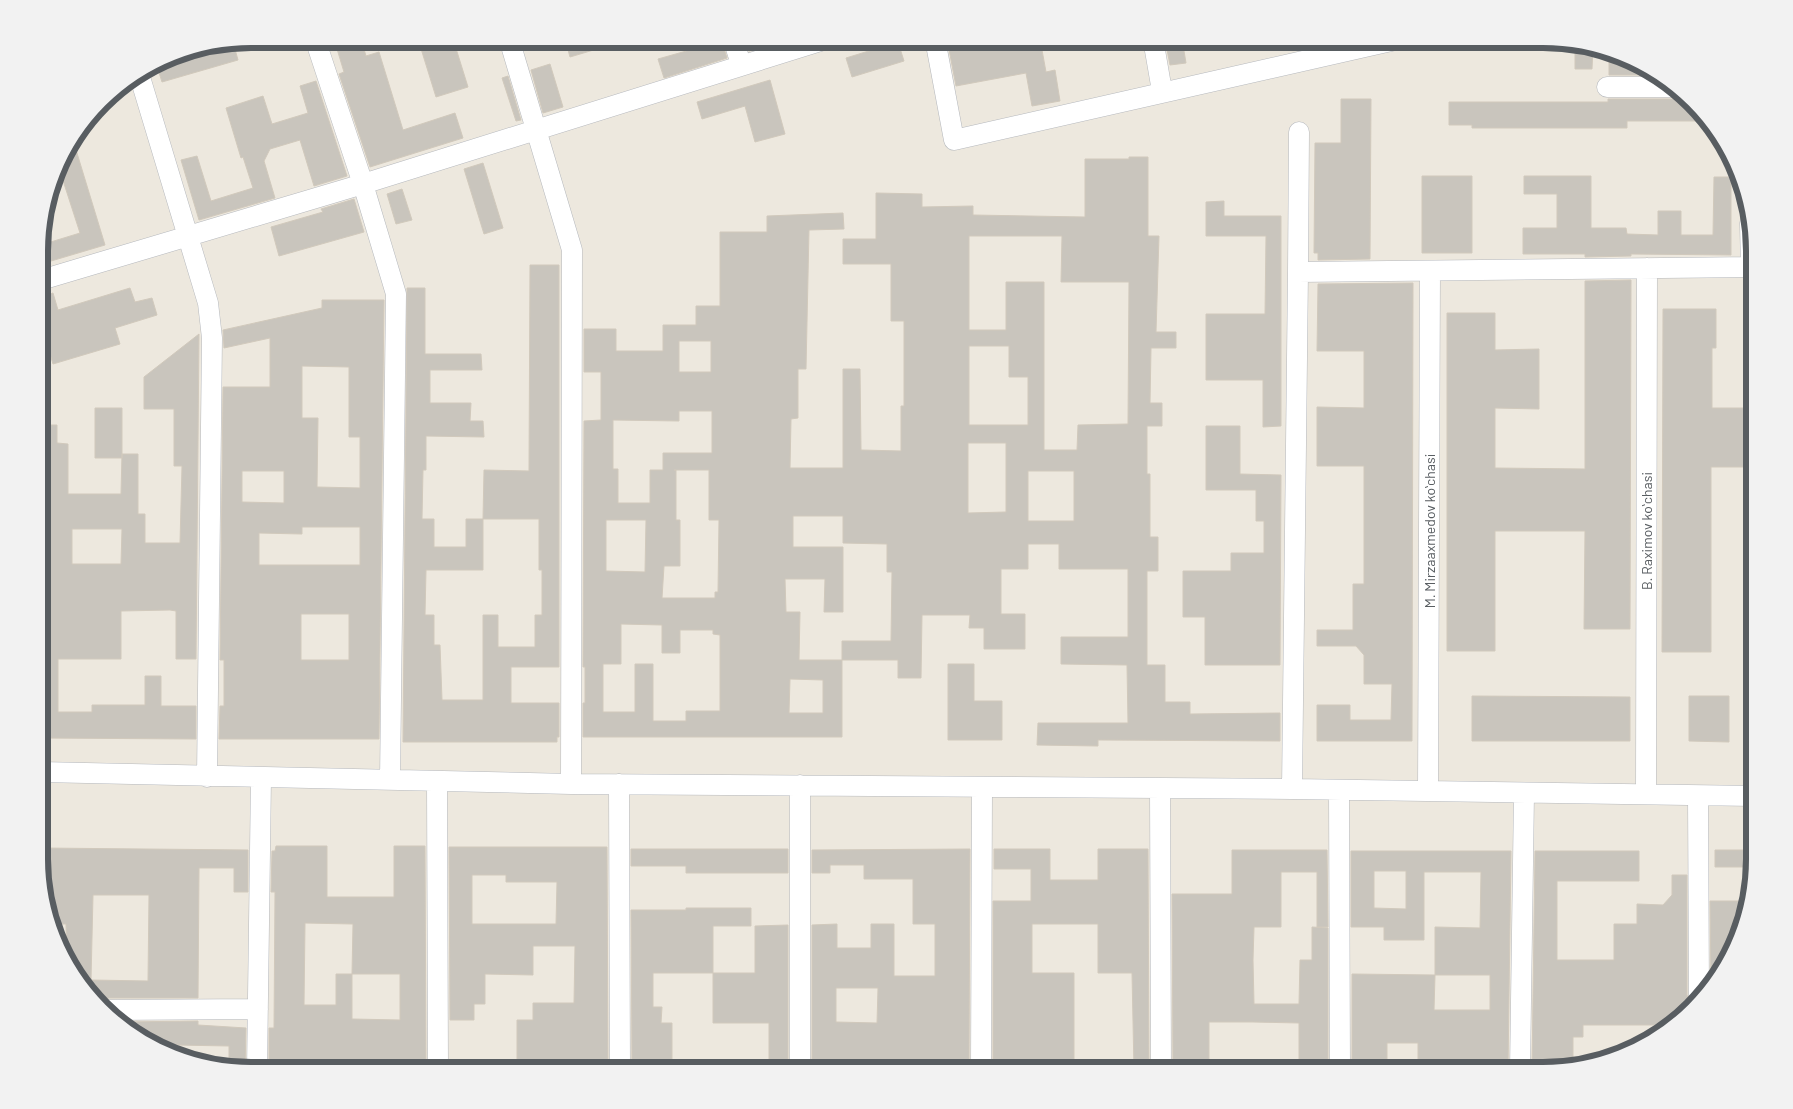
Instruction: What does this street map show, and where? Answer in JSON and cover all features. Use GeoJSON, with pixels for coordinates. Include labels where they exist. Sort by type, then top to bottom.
{"type":"FeatureCollection","features":[{"type":"Feature","properties":{"kind":"street"},"geometry":{"type":"LineString","coordinates":[[318,48],[363,184],[396,294],[390,780]]}},
{"type":"Feature","properties":{"kind":"street"},"geometry":{"type":"LineString","coordinates":[[512,48],[572,250],[572,784]]}},
{"type":"Feature","properties":{"kind":"street"},"geometry":{"type":"LineString","coordinates":[[736,48],[741,64]]}},
{"type":"Feature","properties":{"kind":"street"},"geometry":{"type":"LineString","coordinates":[[48,278],[363,184],[796,48]]}},
{"type":"Feature","properties":{"kind":"street"},"geometry":{"type":"LineString","coordinates":[[937,48],[954,140],[1343,48]]}},
{"type":"Feature","properties":{"kind":"street"},"geometry":{"type":"LineString","coordinates":[[1155,48],[1162,91]]}},
{"type":"Feature","properties":{"kind":"street"},"geometry":{"type":"LineString","coordinates":[[142,80],[208,303],[212,338],[207,777]]}},
{"type":"Feature","properties":{"kind":"street"},"geometry":{"type":"LineString","coordinates":[[1607,87],[1663,87]]}},
{"type":"Feature","properties":{"kind":"street"},"geometry":{"type":"LineString","coordinates":[[1292,789],[1299,132]]}},
{"type":"Feature","properties":{"kind":"street"},"geometry":{"type":"LineString","coordinates":[[1298,272],[1746,267]]}},
{"type":"Feature","properties":{"kind":"street","name":"B. Raximov koʻchasi"},"geometry":{"type":"LineString","coordinates":[[1646,794],[1647,268]]}},
{"type":"Feature","properties":{"kind":"street","name":"M. Mirzaaxmedov koʻchasi"},"geometry":{"type":"LineString","coordinates":[[1428,791],[1430,270]]}},
{"type":"Feature","properties":{"kind":"street"},"geometry":{"type":"LineString","coordinates":[[48,772],[572,784],[1292,789],[1746,796]]}},
{"type":"Feature","properties":{"kind":"street"},"geometry":{"type":"LineString","coordinates":[[257,1062],[261,778]]}},
{"type":"Feature","properties":{"kind":"street"},"geometry":{"type":"LineString","coordinates":[[437,781],[438,1062]]}},
{"type":"Feature","properties":{"kind":"street"},"geometry":{"type":"LineString","coordinates":[[620,784],[620,1062]]}},
{"type":"Feature","properties":{"kind":"street"},"geometry":{"type":"LineString","coordinates":[[800,785],[800,1062]]}},
{"type":"Feature","properties":{"kind":"street"},"geometry":{"type":"LineString","coordinates":[[981,1062],[982,788]]}},
{"type":"Feature","properties":{"kind":"street"},"geometry":{"type":"LineString","coordinates":[[1160,788],[1160,1062]]}},
{"type":"Feature","properties":{"kind":"street"},"geometry":{"type":"LineString","coordinates":[[1339,790],[1340,1062]]}},
{"type":"Feature","properties":{"kind":"street"},"geometry":{"type":"LineString","coordinates":[[1520,1062],[1524,794]]}},
{"type":"Feature","properties":{"kind":"street"},"geometry":{"type":"LineString","coordinates":[[1698,796],[1699,988]]}},
{"type":"Feature","properties":{"kind":"street"},"geometry":{"type":"LineString","coordinates":[[116,1010],[258,1009]]}},
{"type":"Feature","properties":{"kind":"building"},"geometry":{"type":"Polygon","coordinates":[[[235,48],[238,60],[162,82],[158,70],[179,61],[215,51],[235,48]]]}},
{"type":"Feature","properties":{"kind":"building"},"geometry":{"type":"Polygon","coordinates":[[[337,48],[364,48],[366,56],[379,52],[403,130],[455,113],[463,138],[370,167],[339,74],[344,72],[337,48]]]}},
{"type":"Feature","properties":{"kind":"building"},"geometry":{"type":"Polygon","coordinates":[[[421,48],[456,48],[468,87],[436,97],[421,48]]]}},
{"type":"Feature","properties":{"kind":"building"},"geometry":{"type":"Polygon","coordinates":[[[568,48],[600,48],[570,57],[568,48]]]}},
{"type":"Feature","properties":{"kind":"building"},"geometry":{"type":"Polygon","coordinates":[[[697,48],[724,48],[727,58],[664,78],[658,59],[697,48]]]}},
{"type":"Feature","properties":{"kind":"building"},"geometry":{"type":"Polygon","coordinates":[[[878,48],[900,48],[904,61],[852,77],[846,58],[878,48]]]}},
{"type":"Feature","properties":{"kind":"building"},"geometry":{"type":"Polygon","coordinates":[[[949,48],[1042,48],[1046,72],[1055,70],[1060,101],[1032,106],[1026,73],[956,86],[949,48]]]}},
{"type":"Feature","properties":{"kind":"building"},"geometry":{"type":"Polygon","coordinates":[[[1167,48],[1184,48],[1186,63],[1170,65],[1167,48]]]}},
{"type":"Feature","properties":{"kind":"building"},"geometry":{"type":"Polygon","coordinates":[[[1575,50],[1593,53],[1592,69],[1575,69],[1575,50]]]}},
{"type":"Feature","properties":{"kind":"building"},"geometry":{"type":"Polygon","coordinates":[[[1609,58],[1644,75],[1609,75],[1609,58]]]}},
{"type":"Feature","properties":{"kind":"building"},"geometry":{"type":"Polygon","coordinates":[[[550,64],[563,107],[543,113],[531,70],[550,64]]]}},
{"type":"Feature","properties":{"kind":"building"},"geometry":{"type":"Polygon","coordinates":[[[508,76],[521,120],[516,121],[502,78],[508,76]]]}},
{"type":"Feature","properties":{"kind":"building"},"geometry":{"type":"Polygon","coordinates":[[[770,80],[785,134],[755,142],[745,106],[702,119],[697,102],[770,80]]]}},
{"type":"Feature","properties":{"kind":"building"},"geometry":{"type":"Polygon","coordinates":[[[316,81],[347,176],[314,186],[300,140],[270,149],[264,161],[275,198],[199,220],[181,160],[197,156],[211,201],[253,188],[243,157],[241,158],[226,108],[263,96],[272,124],[308,113],[300,86],[316,81]]]}},
{"type":"Feature","properties":{"kind":"building"},"geometry":{"type":"Polygon","coordinates":[[[1675,97],[1699,121],[1627,121],[1627,128],[1472,128],[1472,125],[1449,125],[1449,102],[1608,102],[1608,99],[1672,99],[1675,97]]]}},
{"type":"Feature","properties":{"kind":"building"},"geometry":{"type":"Polygon","coordinates":[[[1341,99],[1371,99],[1370,259],[1318,260],[1318,253],[1314,253],[1315,143],[1341,143],[1341,99]]]}},
{"type":"Feature","properties":{"kind":"building"},"geometry":{"type":"Polygon","coordinates":[[[76,148],[105,245],[48,262],[48,243],[80,233],[62,176],[76,148]]]}},
{"type":"Feature","properties":{"kind":"building"},"geometry":{"type":"Polygon","coordinates":[[[1129,157],[1148,157],[1148,236],[1159,236],[1156,332],[1176,332],[1176,348],[1151,348],[1150,403],[1162,403],[1162,426],[1147,426],[1147,474],[1150,474],[1150,537],[1158,537],[1158,571],[1147,571],[1147,665],[1165,665],[1165,702],[1190,702],[1190,714],[1280,713],[1280,741],[1098,740],[1098,746],[1037,745],[1038,723],[1128,723],[1127,665],[1061,664],[1061,637],[1128,637],[1128,569],[1059,569],[1059,544],[1028,544],[1028,569],[1001,569],[1001,614],[1025,614],[1025,649],[984,649],[984,628],[969,628],[970,615],[922,615],[921,678],[898,678],[898,660],[842,660],[842,737],[583,737],[583,703],[585,703],[585,667],[583,667],[584,421],[601,420],[601,372],[584,372],[584,329],[616,329],[616,351],[663,351],[663,325],[696,325],[696,306],[720,306],[720,232],[767,232],[767,216],[843,213],[844,229],[809,230],[806,369],[798,369],[798,418],[791,419],[790,468],[843,468],[843,369],[860,369],[861,450],[901,451],[901,406],[904,406],[904,321],[891,321],[891,264],[843,264],[843,239],[876,239],[876,193],[922,194],[922,207],[973,206],[973,215],[1085,217],[1085,159],[1129,159],[1129,157]],[[969,236],[969,330],[1006,330],[1006,282],[1044,282],[1044,450],[1077,450],[1078,425],[1128,424],[1129,282],[1061,282],[1062,236],[969,236]],[[679,341],[679,372],[711,372],[711,341],[679,341]],[[969,346],[969,425],[1028,425],[1028,377],[1009,377],[1009,346],[969,346]],[[679,411],[679,421],[613,420],[613,469],[618,469],[618,503],[650,503],[650,470],[663,470],[663,453],[712,453],[712,411],[679,411]],[[968,443],[968,513],[1006,512],[1006,443],[968,443]],[[676,470],[676,520],[680,520],[680,566],[664,566],[662,598],[715,598],[715,592],[718,592],[719,520],[709,520],[709,470],[676,470]],[[1028,471],[1028,521],[1074,521],[1074,471],[1028,471]],[[793,516],[793,547],[843,547],[843,612],[824,612],[825,579],[785,579],[786,612],[800,612],[799,660],[842,660],[842,641],[891,641],[892,572],[887,572],[887,544],[843,543],[843,516],[793,516]],[[606,520],[606,571],[645,572],[646,520],[606,520]],[[621,624],[621,664],[603,664],[603,712],[635,712],[635,664],[653,664],[653,721],[686,721],[686,711],[720,711],[720,635],[713,634],[713,630],[680,630],[680,653],[662,653],[662,625],[621,624]],[[790,679],[789,713],[823,713],[823,680],[790,679]]]}},
{"type":"Feature","properties":{"kind":"building"},"geometry":{"type":"Polygon","coordinates":[[[483,163],[503,228],[484,234],[464,169],[483,163]]]}},
{"type":"Feature","properties":{"kind":"building"},"geometry":{"type":"Polygon","coordinates":[[[1422,176],[1472,176],[1472,253],[1422,253],[1422,176]]]}},
{"type":"Feature","properties":{"kind":"building"},"geometry":{"type":"Polygon","coordinates":[[[1524,176],[1591,176],[1591,228],[1626,228],[1627,234],[1658,235],[1658,211],[1681,211],[1681,235],[1713,235],[1714,177],[1731,177],[1731,255],[1631,254],[1631,256],[1585,257],[1585,254],[1523,254],[1523,228],[1557,228],[1557,194],[1524,194],[1524,176]]]}},
{"type":"Feature","properties":{"kind":"building"},"geometry":{"type":"Polygon","coordinates":[[[402,189],[412,220],[396,224],[387,194],[402,189]]]}},
{"type":"Feature","properties":{"kind":"building"},"geometry":{"type":"Polygon","coordinates":[[[354,199],[364,232],[279,256],[271,227],[323,212],[321,209],[354,199]]]}},
{"type":"Feature","properties":{"kind":"building"},"geometry":{"type":"Polygon","coordinates":[[[1224,201],[1224,216],[1281,216],[1281,426],[1263,427],[1263,380],[1206,380],[1206,314],[1265,314],[1266,236],[1206,236],[1206,202],[1224,201]]]}},
{"type":"Feature","properties":{"kind":"building"},"geometry":{"type":"Polygon","coordinates":[[[530,265],[559,265],[559,667],[511,667],[511,703],[559,703],[559,737],[557,737],[557,742],[403,742],[407,288],[425,288],[425,354],[481,354],[482,370],[430,370],[430,403],[471,403],[470,421],[483,421],[484,437],[426,436],[426,470],[423,470],[422,519],[434,519],[434,547],[466,547],[466,519],[483,519],[484,470],[529,471],[530,265]],[[483,519],[483,570],[426,570],[425,615],[434,615],[434,645],[440,645],[442,700],[483,700],[483,615],[498,615],[498,647],[535,647],[535,615],[542,615],[542,570],[539,570],[539,519],[483,519]]]}},
{"type":"Feature","properties":{"kind":"building"},"geometry":{"type":"Polygon","coordinates":[[[1631,280],[1630,629],[1584,629],[1585,531],[1495,531],[1495,651],[1447,651],[1447,313],[1495,313],[1495,350],[1539,349],[1539,409],[1495,408],[1495,468],[1585,469],[1585,281],[1631,280]]]}},
{"type":"Feature","properties":{"kind":"building"},"geometry":{"type":"Polygon","coordinates":[[[1413,283],[1412,741],[1317,741],[1317,705],[1350,705],[1350,720],[1391,720],[1392,684],[1364,684],[1364,655],[1356,646],[1317,646],[1317,630],[1353,630],[1353,584],[1364,584],[1364,466],[1317,466],[1317,407],[1364,408],[1364,351],[1317,351],[1318,284],[1413,283]]]}},
{"type":"Feature","properties":{"kind":"building"},"geometry":{"type":"Polygon","coordinates":[[[130,288],[135,302],[152,298],[157,315],[115,328],[120,344],[53,364],[48,347],[48,295],[53,293],[58,310],[130,288]]]}},
{"type":"Feature","properties":{"kind":"building"},"geometry":{"type":"Polygon","coordinates":[[[322,300],[384,300],[379,739],[219,739],[220,706],[224,706],[224,660],[220,660],[223,387],[270,387],[270,338],[224,348],[223,330],[322,308],[322,300]],[[302,366],[302,418],[318,418],[317,487],[360,488],[360,437],[349,437],[349,367],[302,366]],[[242,471],[242,502],[284,503],[284,471],[242,471]],[[302,527],[302,534],[259,533],[259,565],[360,565],[360,527],[302,527]],[[301,614],[301,660],[349,660],[349,614],[301,614]]]}},
{"type":"Feature","properties":{"kind":"building"},"geometry":{"type":"Polygon","coordinates":[[[1663,309],[1716,309],[1716,348],[1712,348],[1712,408],[1746,408],[1746,467],[1711,467],[1711,652],[1662,652],[1663,309]]]}},
{"type":"Feature","properties":{"kind":"building"},"geometry":{"type":"Polygon","coordinates":[[[199,334],[196,659],[176,659],[176,611],[121,611],[121,659],[58,659],[58,712],[92,712],[92,705],[145,705],[145,676],[161,676],[161,706],[196,706],[196,739],[48,738],[48,425],[57,425],[57,443],[68,444],[68,494],[121,494],[122,454],[138,454],[138,514],[145,514],[145,543],[180,543],[182,466],[174,466],[174,409],[144,409],[144,377],[199,334]],[[72,529],[72,564],[121,564],[122,529],[72,529]]]}},
{"type":"Feature","properties":{"kind":"building"},"geometry":{"type":"Polygon","coordinates":[[[95,408],[122,408],[122,458],[95,458],[95,408]]]}},
{"type":"Feature","properties":{"kind":"building"},"geometry":{"type":"Polygon","coordinates":[[[1206,426],[1240,426],[1240,474],[1281,475],[1280,665],[1205,665],[1205,617],[1183,617],[1183,571],[1231,571],[1231,553],[1264,553],[1264,521],[1256,521],[1256,490],[1206,490],[1206,426]]]}},
{"type":"Feature","properties":{"kind":"building"},"geometry":{"type":"Polygon","coordinates":[[[948,664],[974,664],[974,701],[1002,701],[1002,740],[948,740],[948,664]]]}},
{"type":"Feature","properties":{"kind":"building"},"geometry":{"type":"Polygon","coordinates":[[[1472,696],[1630,697],[1630,741],[1472,741],[1472,696]]]}},
{"type":"Feature","properties":{"kind":"building"},"geometry":{"type":"Polygon","coordinates":[[[1689,696],[1729,696],[1729,742],[1689,741],[1689,696]]]}},
{"type":"Feature","properties":{"kind":"building"},"geometry":{"type":"Polygon","coordinates":[[[276,846],[327,846],[327,897],[394,897],[394,846],[425,846],[426,1062],[269,1062],[269,1028],[274,1028],[275,892],[271,892],[272,851],[275,851],[276,846]],[[305,923],[304,1005],[336,1005],[336,974],[352,974],[353,924],[305,923]],[[352,974],[352,1019],[400,1020],[400,974],[352,974]]]}},
{"type":"Feature","properties":{"kind":"building"},"geometry":{"type":"Polygon","coordinates":[[[449,847],[607,847],[608,1062],[517,1062],[517,1020],[533,1020],[533,1003],[574,1003],[575,946],[533,946],[533,975],[485,974],[485,1004],[474,1004],[474,1020],[450,1020],[449,847]],[[472,875],[472,924],[556,924],[557,882],[506,882],[506,875],[472,875]]]}},
{"type":"Feature","properties":{"kind":"building"},"geometry":{"type":"Polygon","coordinates":[[[48,848],[248,850],[248,892],[234,892],[234,868],[199,868],[198,998],[105,1000],[89,982],[68,948],[66,924],[58,924],[54,911],[49,885],[48,848]],[[93,895],[91,980],[148,981],[149,895],[93,895]]]}},
{"type":"Feature","properties":{"kind":"building"},"geometry":{"type":"Polygon","coordinates":[[[631,849],[788,849],[788,873],[686,873],[686,866],[631,866],[631,849]]]}},
{"type":"Feature","properties":{"kind":"building"},"geometry":{"type":"Polygon","coordinates":[[[970,849],[969,1062],[812,1062],[812,925],[837,924],[837,948],[871,948],[871,924],[894,924],[894,976],[935,976],[935,924],[913,924],[913,879],[864,879],[864,865],[830,865],[830,873],[812,873],[812,850],[970,849]],[[836,988],[836,1022],[877,1023],[878,988],[836,988]]]}},
{"type":"Feature","properties":{"kind":"building"},"geometry":{"type":"Polygon","coordinates":[[[994,849],[1050,849],[1050,880],[1098,880],[1098,849],[1148,849],[1149,1062],[1134,1062],[1132,973],[1098,973],[1098,924],[1032,924],[1032,973],[1074,973],[1074,1062],[993,1062],[993,901],[1031,901],[1031,869],[994,869],[994,849]]]}},
{"type":"Feature","properties":{"kind":"building"},"geometry":{"type":"Polygon","coordinates":[[[1232,850],[1327,850],[1328,927],[1317,927],[1317,872],[1281,872],[1281,927],[1254,927],[1253,960],[1254,1004],[1299,1004],[1300,960],[1312,960],[1312,927],[1328,928],[1328,1062],[1299,1062],[1299,1023],[1209,1022],[1209,1062],[1173,1062],[1172,894],[1232,894],[1232,850]]]}},
{"type":"Feature","properties":{"kind":"building"},"geometry":{"type":"Polygon","coordinates":[[[1715,850],[1746,850],[1745,867],[1715,867],[1715,850]]]}},
{"type":"Feature","properties":{"kind":"building"},"geometry":{"type":"Polygon","coordinates":[[[1351,851],[1511,851],[1508,1062],[1418,1062],[1418,1043],[1387,1043],[1387,1062],[1352,1062],[1352,974],[1435,975],[1435,927],[1480,928],[1481,872],[1424,872],[1424,940],[1384,940],[1384,927],[1351,927],[1351,851]],[[1374,871],[1374,908],[1406,909],[1406,871],[1374,871]],[[1435,975],[1434,1010],[1490,1010],[1490,975],[1435,975]]]}},
{"type":"Feature","properties":{"kind":"building"},"geometry":{"type":"Polygon","coordinates":[[[1535,851],[1639,851],[1639,881],[1557,881],[1557,960],[1614,960],[1614,924],[1637,924],[1637,904],[1663,905],[1672,895],[1672,875],[1687,875],[1687,995],[1689,999],[1658,1025],[1583,1025],[1583,1037],[1573,1037],[1573,1059],[1532,1062],[1535,851]]]}},
{"type":"Feature","properties":{"kind":"building"},"geometry":{"type":"Polygon","coordinates":[[[1710,901],[1741,901],[1735,924],[1725,948],[1711,971],[1710,901]]]}},
{"type":"Feature","properties":{"kind":"building"},"geometry":{"type":"Polygon","coordinates":[[[686,908],[751,908],[751,926],[713,926],[713,973],[653,973],[653,1007],[662,1007],[661,1023],[672,1023],[672,1062],[632,1062],[631,910],[686,910],[686,908]]]}},
{"type":"Feature","properties":{"kind":"building"},"geometry":{"type":"Polygon","coordinates":[[[788,925],[788,1062],[769,1062],[769,1023],[713,1023],[713,973],[755,973],[755,926],[788,925]]]}},
{"type":"Feature","properties":{"kind":"building"},"geometry":{"type":"Polygon","coordinates":[[[198,1021],[198,1025],[246,1028],[245,1062],[229,1060],[229,1046],[176,1045],[176,1047],[161,1041],[130,1022],[198,1021]]]}}]}
